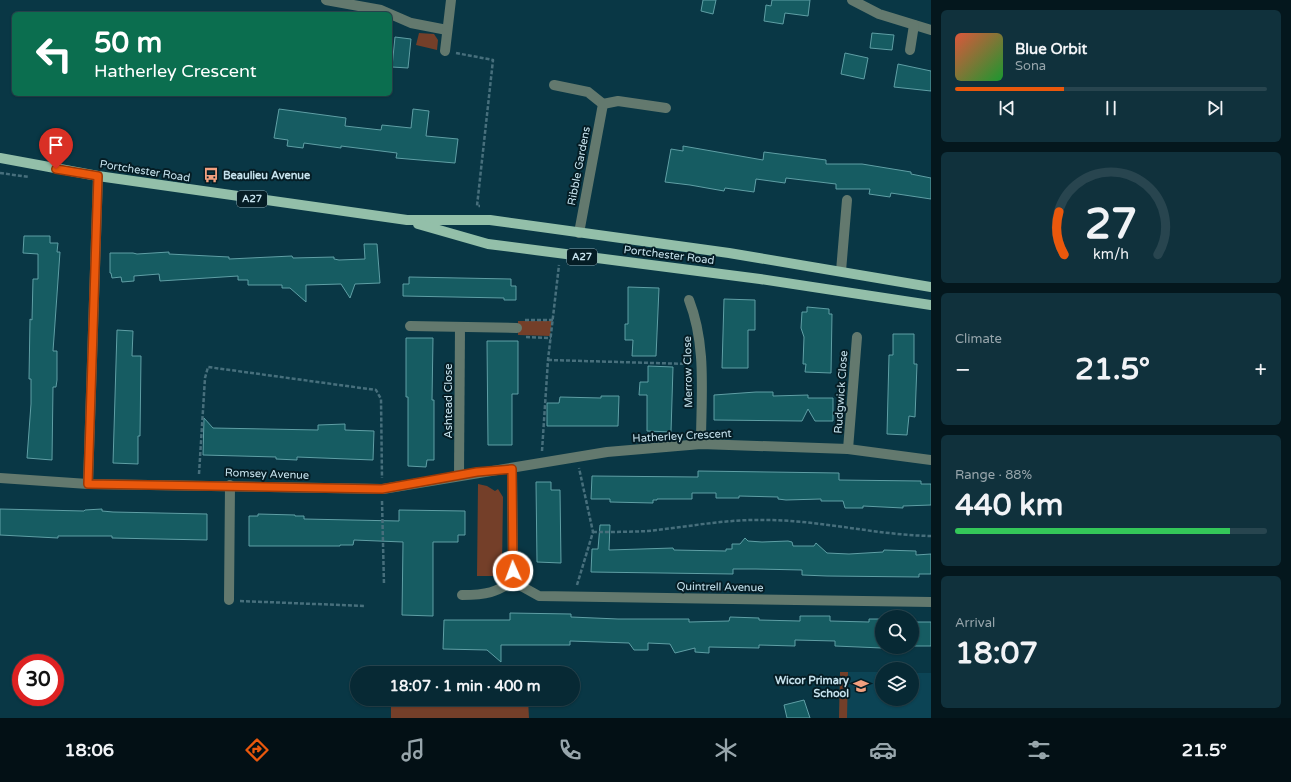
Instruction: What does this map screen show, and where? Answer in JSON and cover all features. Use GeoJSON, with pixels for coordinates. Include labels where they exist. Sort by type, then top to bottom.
{"type":"FeatureCollection","features":[{"type":"Feature","properties":{"kind":"main road","name":"Portchester Road"},"geometry":{"type":"LineString","coordinates":[[0,158],[98,176],[407,220],[490,220],[729,253],[931,287]]}},
{"type":"Feature","properties":{"kind":"main road","name":"Portchester Road"},"geometry":{"type":"LineString","coordinates":[[407,220],[488,244],[760,279],[931,305]]}},
{"type":"Feature","properties":{"kind":"street"},"geometry":{"type":"LineString","coordinates":[[326,0],[386,12]]}},
{"type":"Feature","properties":{"kind":"street"},"geometry":{"type":"LineString","coordinates":[[445,51],[451,0]]}},
{"type":"Feature","properties":{"kind":"street"},"geometry":{"type":"LineString","coordinates":[[852,0],[879,14],[931,30]]}},
{"type":"Feature","properties":{"kind":"street"},"geometry":{"type":"LineString","coordinates":[[392,15],[411,23],[447,30]]}},
{"type":"Feature","properties":{"kind":"street"},"geometry":{"type":"LineString","coordinates":[[910,50],[914,25]]}},
{"type":"Feature","properties":{"kind":"street"},"geometry":{"type":"LineString","coordinates":[[554,84],[588,92],[603,104],[618,101],[666,108]]}},
{"type":"Feature","properties":{"kind":"street","name":"Ribble Gardens"},"geometry":{"type":"LineString","coordinates":[[578,233],[603,104]]}},
{"type":"Feature","properties":{"kind":"street"},"geometry":{"type":"LineString","coordinates":[[88,484],[98,176]]}},
{"type":"Feature","properties":{"kind":"street"},"geometry":{"type":"LineString","coordinates":[[841,272],[847,200]]}},
{"type":"Feature","properties":{"kind":"street","name":"Merrow Close"},"geometry":{"type":"LineString","coordinates":[[689,300],[699,328],[701,364],[701,444]]}},
{"type":"Feature","properties":{"kind":"street"},"geometry":{"type":"LineString","coordinates":[[410,326],[517,328]]}},
{"type":"Feature","properties":{"kind":"street","name":"Ashtead Close"},"geometry":{"type":"LineString","coordinates":[[459,475],[460,327]]}},
{"type":"Feature","properties":{"kind":"street","name":"Rudgwick Close"},"geometry":{"type":"LineString","coordinates":[[848,449],[857,337]]}},
{"type":"Feature","properties":{"kind":"street","name":"Hatherley Crescent"},"geometry":{"type":"LineString","coordinates":[[459,475],[512,469],[606,452],[701,444],[775,445],[848,449],[931,460]]}},
{"type":"Feature","properties":{"kind":"street"},"geometry":{"type":"LineString","coordinates":[[462,594],[489,593],[500,590],[516,579],[512,563],[512,469]]}},
{"type":"Feature","properties":{"kind":"street","name":"Romsey Avenue"},"geometry":{"type":"LineString","coordinates":[[0,478],[88,484],[199,484],[382,489],[459,475]]}},
{"type":"Feature","properties":{"kind":"street"},"geometry":{"type":"LineString","coordinates":[[229,600],[230,485]]}},
{"type":"Feature","properties":{"kind":"street","name":"Quintrell Avenue"},"geometry":{"type":"LineString","coordinates":[[516,579],[527,591],[539,596],[931,602]]}},
{"type":"Feature","properties":{"kind":"path"},"geometry":{"type":"LineString","coordinates":[[445,51],[493,60],[477,206],[486,207],[490,220]]}},
{"type":"Feature","properties":{"kind":"path"},"geometry":{"type":"LineString","coordinates":[[0,173],[35,178]]}},
{"type":"Feature","properties":{"kind":"path"},"geometry":{"type":"LineString","coordinates":[[541,463],[548,360],[561,254]]}},
{"type":"Feature","properties":{"kind":"path"},"geometry":{"type":"LineString","coordinates":[[551,338],[517,337],[517,328],[518,320],[552,320]]}},
{"type":"Feature","properties":{"kind":"path"},"geometry":{"type":"LineString","coordinates":[[548,360],[701,364]]}},
{"type":"Feature","properties":{"kind":"path"},"geometry":{"type":"LineString","coordinates":[[199,484],[205,378],[208,367],[376,390],[381,399],[384,585]]}},
{"type":"Feature","properties":{"kind":"path"},"geometry":{"type":"LineString","coordinates":[[574,597],[593,532],[577,458]]}},
{"type":"Feature","properties":{"kind":"path"},"geometry":{"type":"LineString","coordinates":[[593,532],[648,531],[718,522],[766,520],[827,524],[872,532],[931,536]]}},
{"type":"Feature","properties":{"kind":"path"},"geometry":{"type":"LineString","coordinates":[[229,600],[365,606]]}},
{"type":"Feature","properties":{"kind":"shaded area"},"geometry":{"type":"Polygon","coordinates":[[[419,33],[434,34],[438,40],[437,50],[416,45],[419,33]]]}},
{"type":"Feature","properties":{"kind":"shaded area"},"geometry":{"type":"Polygon","coordinates":[[[518,321],[552,321],[550,336],[518,335],[518,321]]]}},
{"type":"Feature","properties":{"kind":"shaded area"},"geometry":{"type":"Polygon","coordinates":[[[478,484],[487,486],[495,491],[498,489],[503,497],[502,568],[500,573],[494,576],[477,576],[478,484]]]}},
{"type":"Feature","properties":{"kind":"shaded area","name":"Wicor Primary School"},"geometry":{"type":"Polygon","coordinates":[[[840,672],[875,672],[875,706],[919,706],[919,673],[931,673],[931,718],[839,718],[840,672]]]}},
{"type":"Feature","properties":{"kind":"shaded area"},"geometry":{"type":"Polygon","coordinates":[[[840,672],[848,672],[847,718],[839,718],[840,672]]]}},
{"type":"Feature","properties":{"kind":"shaded area"},"geometry":{"type":"Polygon","coordinates":[[[391,706],[528,706],[529,718],[391,718],[391,706]]]}},
{"type":"Feature","properties":{"kind":"building"},"geometry":{"type":"Polygon","coordinates":[[[703,0],[716,0],[713,14],[701,11],[703,0]]]}},
{"type":"Feature","properties":{"kind":"building"},"geometry":{"type":"Polygon","coordinates":[[[772,0],[810,0],[808,16],[785,13],[783,24],[764,21],[766,5],[771,6],[772,0]]]}},
{"type":"Feature","properties":{"kind":"building"},"geometry":{"type":"Polygon","coordinates":[[[872,33],[894,35],[892,50],[870,48],[872,33]]]}},
{"type":"Feature","properties":{"kind":"building"},"geometry":{"type":"Polygon","coordinates":[[[395,37],[411,39],[408,68],[392,67],[395,37]]]}},
{"type":"Feature","properties":{"kind":"building"},"geometry":{"type":"Polygon","coordinates":[[[845,53],[868,58],[864,79],[841,74],[845,53]]]}},
{"type":"Feature","properties":{"kind":"building"},"geometry":{"type":"Polygon","coordinates":[[[898,64],[931,71],[931,91],[894,87],[898,64]]]}},
{"type":"Feature","properties":{"kind":"building"},"geometry":{"type":"Polygon","coordinates":[[[279,109],[346,118],[345,126],[381,130],[382,125],[411,128],[413,109],[429,111],[426,136],[458,139],[455,163],[396,158],[397,153],[341,146],[341,148],[304,143],[303,148],[287,146],[288,140],[274,138],[279,109]]]}},
{"type":"Feature","properties":{"kind":"building"},"geometry":{"type":"Polygon","coordinates":[[[683,146],[763,160],[764,152],[826,160],[826,164],[862,164],[911,172],[911,174],[931,178],[931,199],[891,193],[890,197],[869,194],[870,189],[836,189],[836,184],[786,178],[785,183],[756,179],[754,192],[725,188],[724,191],[665,182],[671,149],[683,151],[683,146]]]}},
{"type":"Feature","properties":{"kind":"building"},"geometry":{"type":"Polygon","coordinates":[[[24,236],[50,236],[50,243],[58,243],[57,252],[60,252],[53,351],[57,351],[57,380],[56,387],[53,387],[52,460],[27,458],[31,404],[31,379],[29,379],[30,319],[32,320],[33,279],[38,279],[38,254],[23,253],[24,236]]]}},
{"type":"Feature","properties":{"kind":"building"},"geometry":{"type":"Polygon","coordinates":[[[364,244],[377,244],[380,283],[355,284],[350,298],[341,284],[306,285],[306,302],[290,288],[282,288],[282,285],[248,285],[248,280],[238,280],[238,276],[160,281],[159,274],[134,276],[134,281],[122,282],[121,277],[112,278],[110,273],[110,253],[137,254],[169,252],[169,254],[229,257],[229,259],[292,256],[293,258],[334,257],[334,259],[339,260],[365,259],[364,244]]]}},
{"type":"Feature","properties":{"kind":"building"},"geometry":{"type":"Polygon","coordinates":[[[409,277],[511,279],[511,286],[516,286],[516,300],[504,300],[504,298],[403,296],[403,284],[409,284],[409,277]]]}},
{"type":"Feature","properties":{"kind":"building"},"geometry":{"type":"Polygon","coordinates":[[[628,287],[659,288],[656,356],[632,356],[633,340],[625,340],[625,324],[628,324],[628,287]]]}},
{"type":"Feature","properties":{"kind":"building"},"geometry":{"type":"Polygon","coordinates":[[[724,299],[755,300],[755,330],[748,330],[748,368],[722,368],[724,299]]]}},
{"type":"Feature","properties":{"kind":"building"},"geometry":{"type":"Polygon","coordinates":[[[807,307],[829,309],[829,314],[832,314],[831,373],[805,372],[806,364],[803,364],[804,337],[801,328],[802,312],[807,312],[807,307]]]}},
{"type":"Feature","properties":{"kind":"building"},"geometry":{"type":"Polygon","coordinates":[[[117,330],[133,331],[132,356],[141,356],[140,436],[138,436],[138,464],[113,463],[117,330]]]}},
{"type":"Feature","properties":{"kind":"building"},"geometry":{"type":"Polygon","coordinates":[[[893,334],[914,334],[914,364],[917,364],[915,417],[909,416],[907,435],[887,434],[889,355],[893,355],[893,334]]]}},
{"type":"Feature","properties":{"kind":"building"},"geometry":{"type":"Polygon","coordinates":[[[406,338],[433,338],[432,400],[434,400],[434,460],[427,460],[426,467],[408,466],[406,338]]]}},
{"type":"Feature","properties":{"kind":"building"},"geometry":{"type":"Polygon","coordinates":[[[487,341],[518,341],[518,394],[512,394],[512,445],[488,445],[487,341]]]}},
{"type":"Feature","properties":{"kind":"building"},"geometry":{"type":"Polygon","coordinates":[[[648,366],[673,367],[671,432],[647,431],[647,395],[639,395],[640,382],[648,382],[648,366]]]}},
{"type":"Feature","properties":{"kind":"building"},"geometry":{"type":"Polygon","coordinates":[[[773,392],[773,396],[808,395],[808,398],[833,398],[833,421],[815,421],[808,409],[802,421],[714,420],[714,395],[773,392]]]}},
{"type":"Feature","properties":{"kind":"building"},"geometry":{"type":"Polygon","coordinates":[[[601,396],[619,396],[618,426],[547,426],[547,403],[559,403],[560,397],[601,398],[601,396]]]}},
{"type":"Feature","properties":{"kind":"building"},"geometry":{"type":"Polygon","coordinates":[[[204,418],[213,428],[318,430],[318,425],[345,424],[345,430],[374,431],[373,460],[297,457],[297,460],[276,459],[276,457],[203,455],[204,418]]]}},
{"type":"Feature","properties":{"kind":"building"},"geometry":{"type":"Polygon","coordinates":[[[698,471],[839,473],[839,480],[921,481],[921,484],[931,484],[931,505],[903,506],[903,508],[863,506],[863,508],[845,508],[843,501],[821,501],[821,499],[786,500],[778,499],[778,497],[739,496],[739,498],[716,498],[716,493],[692,493],[692,499],[657,499],[653,500],[653,503],[610,502],[610,499],[591,499],[592,476],[698,477],[698,471]]]}},
{"type":"Feature","properties":{"kind":"building"},"geometry":{"type":"Polygon","coordinates":[[[536,482],[551,482],[551,490],[560,490],[561,563],[537,562],[536,482]]]}},
{"type":"Feature","properties":{"kind":"building"},"geometry":{"type":"Polygon","coordinates":[[[0,509],[84,511],[102,509],[102,511],[113,512],[207,514],[207,540],[112,538],[112,536],[58,536],[58,538],[0,535],[0,509]]]}},
{"type":"Feature","properties":{"kind":"building"},"geometry":{"type":"Polygon","coordinates":[[[399,510],[465,511],[465,535],[458,535],[458,542],[433,542],[433,616],[402,615],[403,542],[354,540],[353,545],[340,546],[249,546],[249,516],[258,516],[258,514],[295,515],[304,516],[304,519],[399,521],[399,510]]]}},
{"type":"Feature","properties":{"kind":"building"},"geometry":{"type":"Polygon","coordinates":[[[600,525],[610,525],[609,550],[673,548],[674,550],[726,551],[726,549],[732,549],[732,544],[740,544],[745,538],[748,541],[762,542],[788,541],[792,542],[793,546],[814,546],[816,543],[827,553],[849,554],[883,552],[884,550],[916,551],[916,555],[931,554],[931,574],[919,574],[919,577],[827,576],[802,575],[802,570],[756,569],[733,569],[733,574],[591,572],[592,549],[598,549],[600,525]]]}},
{"type":"Feature","properties":{"kind":"building"},"geometry":{"type":"Polygon","coordinates":[[[510,613],[571,614],[571,617],[618,619],[689,619],[689,622],[729,621],[730,617],[759,618],[759,620],[800,621],[800,616],[830,616],[830,621],[869,622],[869,619],[875,619],[875,648],[835,646],[835,641],[795,640],[795,646],[759,645],[759,648],[709,647],[709,653],[695,652],[695,648],[675,653],[670,644],[648,643],[648,650],[634,650],[629,643],[570,641],[570,645],[501,645],[501,662],[487,650],[443,649],[444,620],[510,620],[510,613]]]}},
{"type":"Feature","properties":{"kind":"building"},"geometry":{"type":"Polygon","coordinates":[[[919,622],[931,622],[931,646],[919,646],[919,622]]]}},
{"type":"Feature","properties":{"kind":"building"},"geometry":{"type":"Polygon","coordinates":[[[804,700],[810,718],[787,718],[784,705],[804,700]]]}},
{"type":"Feature","properties":{"kind":"place","name":"Beaulieu Avenue"},"geometry":{"type":"Point","coordinates":[211,175]}},
{"type":"Feature","properties":{"kind":"place","name":"Wicor Primary School"},"geometry":{"type":"Point","coordinates":[861,686]}},
{"type":"Feature","properties":{"kind":"route"},"geometry":{"type":"LineString","coordinates":[[56,169],[98,176],[96,190],[88,484],[230,485],[382,489],[419,484],[477,472],[512,469],[513,571]]}}]}
